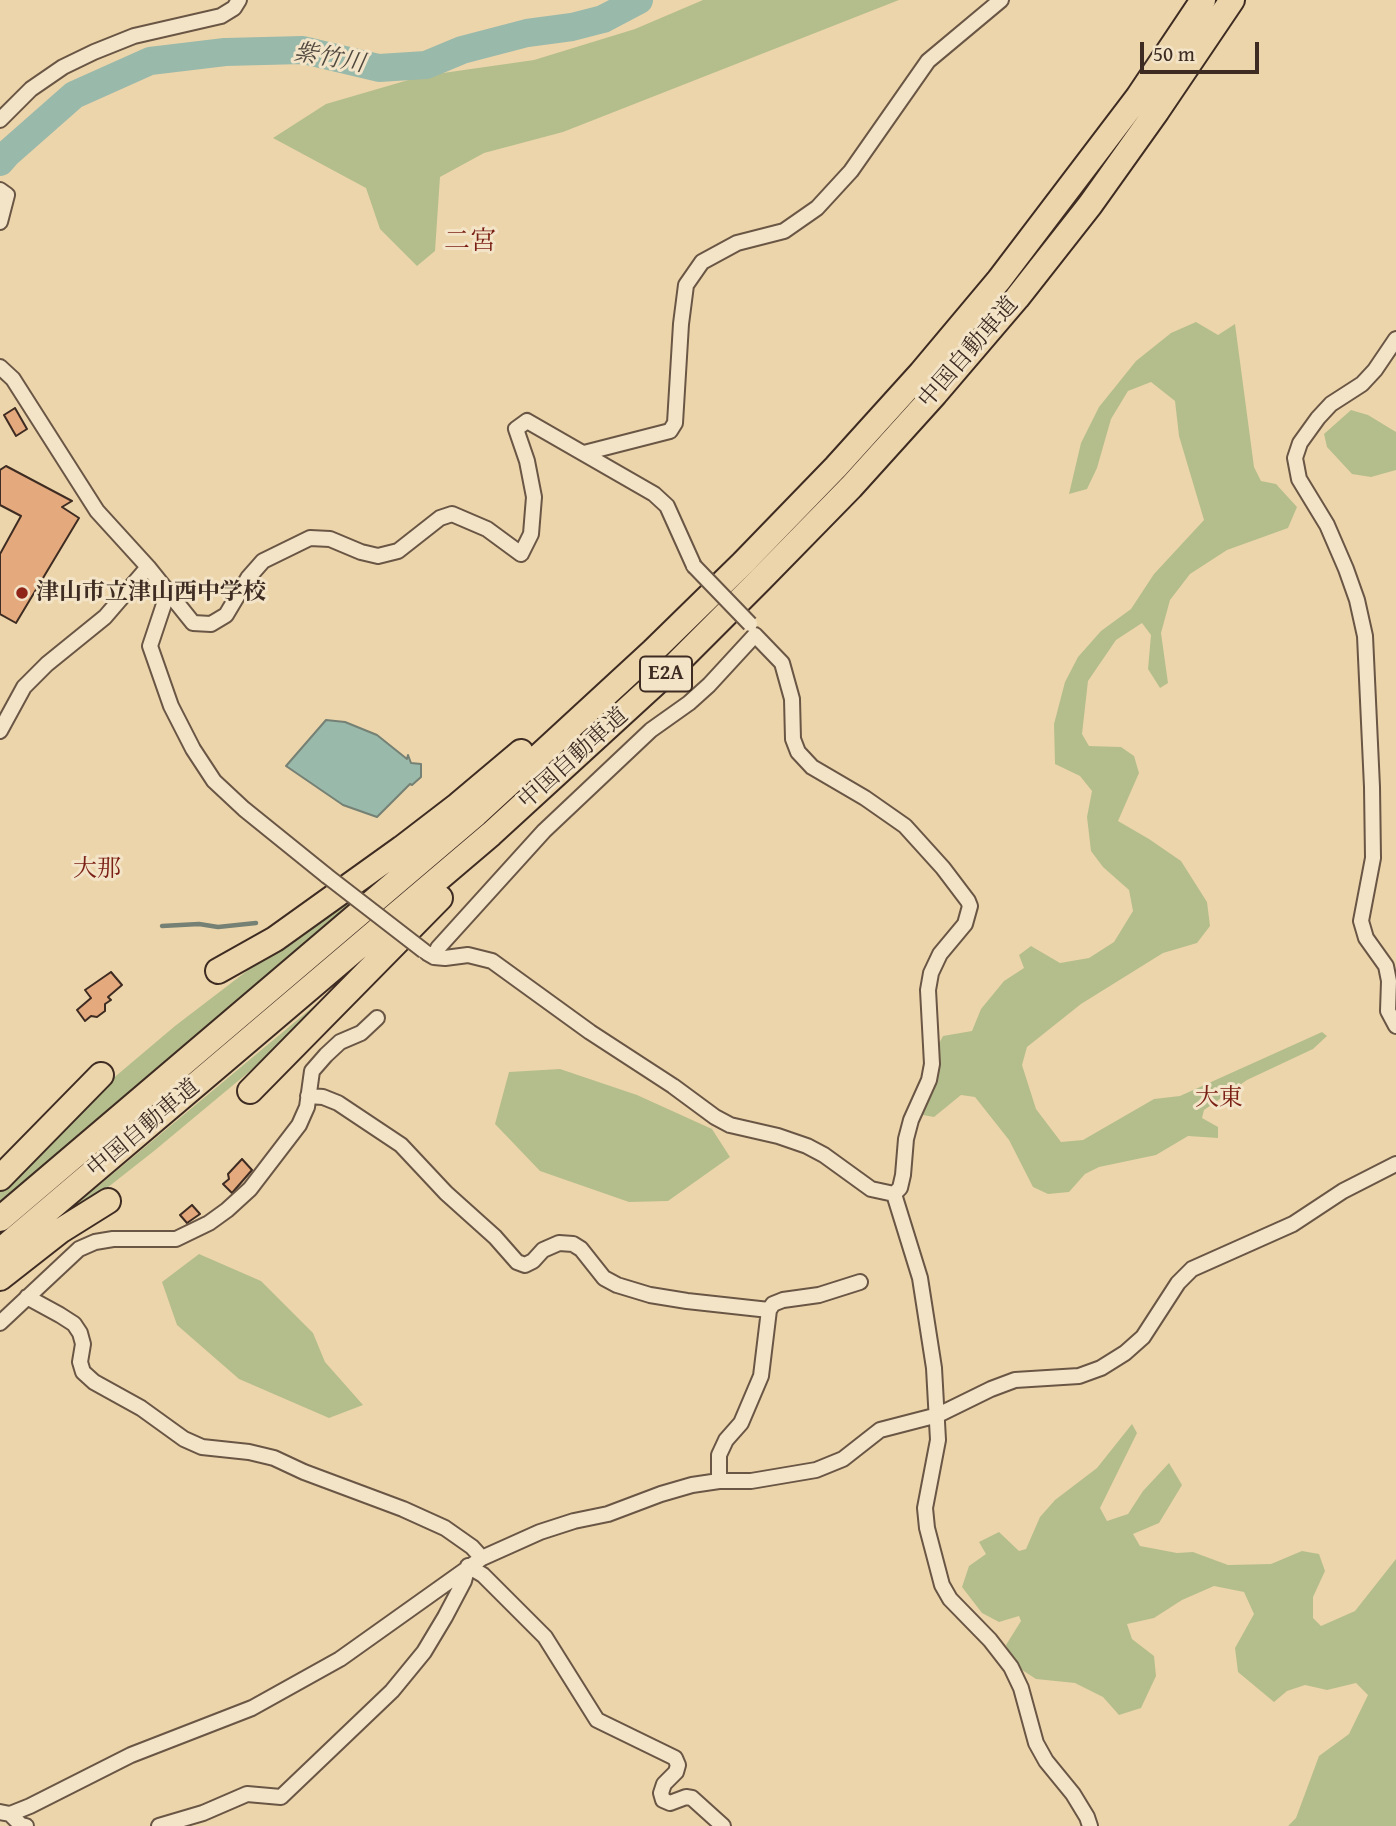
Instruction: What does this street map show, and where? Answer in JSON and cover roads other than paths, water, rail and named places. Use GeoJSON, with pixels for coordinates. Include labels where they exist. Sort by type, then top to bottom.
{"type":"FeatureCollection","features":[{"type":"Feature","properties":{"kind":"highway","name":"中国自動車道"},"geometry":{"type":"LineString","coordinates":[[0,1219],[476,814],[628,676],[744,563],[921,373],[999,280],[1138,97],[1203,0]]}},
{"type":"Feature","properties":{"kind":"highway","name":"中国自動車道"},"geometry":{"type":"LineString","coordinates":[[0,1251],[401,913],[580,755],[760,580],[851,487],[1017,298],[1090,205],[1232,0]]}},
{"type":"Feature","properties":{"kind":"highway"},"geometry":{"type":"LineString","coordinates":[[218,971],[275,939],[354,883],[458,805],[577,703],[628,676]]}},
{"type":"Feature","properties":{"kind":"highway"},"geometry":{"type":"LineString","coordinates":[[250,1091],[580,755]]}},
{"type":"Feature","properties":{"kind":"highway"},"geometry":{"type":"LineString","coordinates":[[0,1178],[101,1076]]}},
{"type":"Feature","properties":{"kind":"highway"},"geometry":{"type":"LineString","coordinates":[[0,1278],[60,1231],[108,1201]]}},
{"type":"Feature","properties":{"kind":"street"},"geometry":{"type":"LineString","coordinates":[[0,120],[31,89],[74,62],[134,36],[221,16],[234,8],[239,0]]}},
{"type":"Feature","properties":{"kind":"street"},"geometry":{"type":"LineString","coordinates":[[584,453],[670,430],[676,423],[681,324],[687,285],[702,262],[737,243],[784,231],[817,208],[851,171],[929,61],[1001,0]]}},
{"type":"Feature","properties":{"kind":"street"},"geometry":{"type":"LineString","coordinates":[[0,222],[3,193]]}},
{"type":"Feature","properties":{"kind":"street"},"geometry":{"type":"LineString","coordinates":[[1396,339],[1362,384],[1331,404],[1318,418],[1300,443],[1295,458],[1299,479],[1327,525],[1346,569],[1357,600],[1364,636],[1373,858],[1361,921],[1366,938],[1386,966],[1389,981],[1388,1011],[1396,1026]]}},
{"type":"Feature","properties":{"kind":"street"},"geometry":{"type":"LineString","coordinates":[[0,367],[13,379],[97,510],[193,623],[211,624],[226,615],[248,578],[263,561],[310,538],[330,539],[360,552],[378,556],[398,551],[440,518],[452,514],[486,529],[521,554],[531,534],[534,497],[527,461],[516,429],[527,421],[654,494],[667,506],[694,566],[782,663],[792,699],[793,739],[798,752],[812,767],[865,798],[905,826],[943,868],[970,906],[965,924],[940,954],[932,973],[929,989],[932,1064],[929,1080],[911,1120],[906,1139],[903,1175],[900,1188],[894,1194]]}},
{"type":"Feature","properties":{"kind":"street"},"geometry":{"type":"LineString","coordinates":[[0,731],[24,687],[47,664],[105,617],[148,567]]}},
{"type":"Feature","properties":{"kind":"street"},"geometry":{"type":"LineString","coordinates":[[168,592],[150,646],[171,706],[192,749],[214,781],[244,809],[429,954],[468,954],[492,961],[715,1117],[730,1125],[807,1146],[871,1189],[894,1194]]}},
{"type":"Feature","properties":{"kind":"street"},"geometry":{"type":"LineString","coordinates":[[429,954],[438,948],[544,831],[651,730],[709,685],[753,629]]}},
{"type":"Feature","properties":{"kind":"street"},"geometry":{"type":"LineString","coordinates":[[0,1323],[79,1250],[94,1242],[113,1239],[176,1239],[228,1210],[250,1189],[299,1125],[307,1107],[312,1071],[340,1042],[361,1033],[377,1018]]}},
{"type":"Feature","properties":{"kind":"street"},"geometry":{"type":"LineString","coordinates":[[308,1096],[323,1097],[338,1103],[401,1145],[517,1262],[525,1265],[543,1250],[559,1243],[573,1244],[581,1249],[604,1278],[617,1285],[650,1295],[769,1310]]}},
{"type":"Feature","properties":{"kind":"street"},"geometry":{"type":"LineString","coordinates":[[5,1813],[30,1806],[131,1755],[252,1708],[298,1684],[340,1659],[468,1566],[540,1532],[608,1514],[661,1494],[719,1481],[751,1481],[816,1471],[843,1459],[880,1430],[938,1415],[991,1389],[1016,1380],[1079,1376],[1101,1368],[1143,1338],[1178,1283],[1192,1269],[1293,1224],[1343,1191],[1396,1164]]}},
{"type":"Feature","properties":{"kind":"street"},"geometry":{"type":"LineString","coordinates":[[894,1194],[920,1278],[934,1368],[938,1440],[925,1508],[927,1528],[942,1584],[950,1599],[990,1640],[1011,1667],[1021,1688],[1036,1743],[1046,1761],[1073,1794],[1090,1826]]}},
{"type":"Feature","properties":{"kind":"street"},"geometry":{"type":"LineString","coordinates":[[719,1481],[719,1455],[726,1440],[741,1423],[761,1376],[769,1310],[773,1304],[819,1295],[860,1282]]}},
{"type":"Feature","properties":{"kind":"street"},"geometry":{"type":"LineString","coordinates":[[27,1297],[74,1324],[83,1344],[80,1362],[83,1372],[94,1382],[141,1408],[184,1439],[202,1447],[249,1452],[274,1458],[304,1472],[403,1508],[445,1528],[472,1547],[482,1558]]}},
{"type":"Feature","properties":{"kind":"street"},"geometry":{"type":"LineString","coordinates":[[159,1826],[203,1813],[247,1794],[281,1797],[355,1729],[424,1652],[464,1581],[468,1566]]}},
{"type":"Feature","properties":{"kind":"street"},"geometry":{"type":"LineString","coordinates":[[468,1566],[483,1575],[545,1637],[597,1720],[675,1758],[678,1765],[676,1772],[664,1784],[661,1793],[663,1800],[670,1803],[686,1797],[692,1798],[723,1826]]}},
{"type":"Feature","properties":{"kind":"street"},"geometry":{"type":"LineString","coordinates":[[5,1813],[26,1826]]}},
{"type":"Feature","properties":{"kind":"waterway","name":"紫竹川"},"geometry":{"type":"LineString","coordinates":[[0,162],[74,95],[150,61],[225,52],[303,50],[379,68],[426,65],[462,50],[527,33],[572,27],[603,19],[639,0]]}},
{"type":"Feature","properties":{"kind":"waterway"},"geometry":{"type":"LineString","coordinates":[[162,926],[199,924],[218,927],[256,923]]}},
{"type":"Feature","properties":{"kind":"place","name":"津山市立津山西中学校"},"geometry":{"type":"Point","coordinates":[22,593]}},
{"type":"Feature","properties":{"kind":"district","name":"二宮"},"geometry":{"type":"Point","coordinates":[470,242]}},
{"type":"Feature","properties":{"kind":"district","name":"大那"},"geometry":{"type":"Point","coordinates":[97,870]}},
{"type":"Feature","properties":{"kind":"district","name":"大東"},"geometry":{"type":"Point","coordinates":[1219,1099]}}]}
